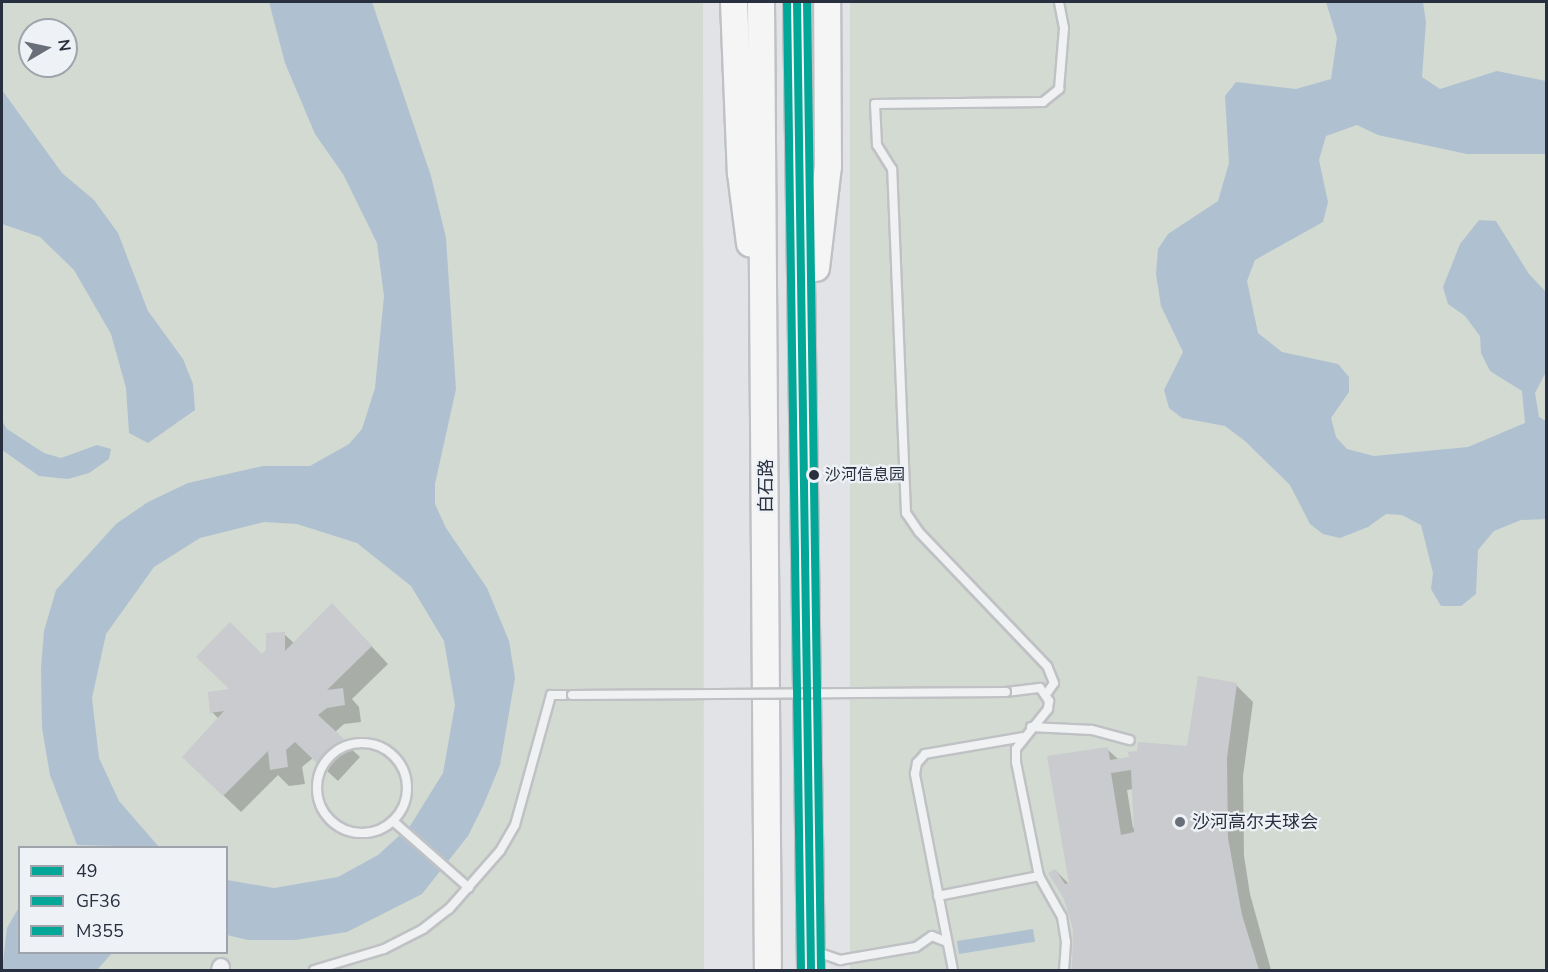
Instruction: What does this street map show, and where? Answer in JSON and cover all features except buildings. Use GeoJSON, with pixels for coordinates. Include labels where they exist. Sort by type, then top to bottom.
{"type":"FeatureCollection","features":[{"type":"Feature","properties":{"kind":"main road"},"geometry":{"type":"LineString","coordinates":[[734,2],[741,173],[765,365]]}},
{"type":"Feature","properties":{"kind":"main road","name":"白石路"},"geometry":{"type":"LineString","coordinates":[[761,2],[768,970]]}},
{"type":"Feature","properties":{"kind":"main road"},"geometry":{"type":"LineString","coordinates":[[797,2],[811,960]]}},
{"type":"Feature","properties":{"kind":"main road"},"geometry":{"type":"LineString","coordinates":[[804,364],[828,166],[827,2]]}},
{"type":"Feature","properties":{"kind":"lane"},"geometry":{"type":"LineString","coordinates":[[1059,2],[1064,28],[1059,89],[1043,102],[875,104],[877,145],[892,169],[906,513],[919,532],[1047,666],[1054,682],[1047,693],[1048,709],[1023,737],[1016,749],[1016,762],[1039,876],[1062,917],[1066,942],[1064,970]]}},
{"type":"Feature","properties":{"kind":"lane"},"geometry":{"type":"LineString","coordinates":[[314,970],[384,949],[423,929],[469,888],[500,851],[515,825],[551,695],[1006,692],[1040,688],[1047,693]]}},
{"type":"Feature","properties":{"kind":"lane"},"geometry":{"type":"LineString","coordinates":[[1032,728],[1092,730],[1130,740]]}},
{"type":"Feature","properties":{"kind":"lane"},"geometry":{"type":"LineString","coordinates":[[944,970],[952,967],[915,774],[917,763],[925,754],[1023,737]]}},
{"type":"Feature","properties":{"kind":"lane"},"geometry":{"type":"LineString","coordinates":[[369,743],[394,756],[407,780],[407,795],[393,821],[367,834],[351,832],[326,815],[317,785],[321,770],[331,756],[348,746],[369,743]]}},
{"type":"Feature","properties":{"kind":"lane"},"geometry":{"type":"LineString","coordinates":[[393,821],[469,888]]}},
{"type":"Feature","properties":{"kind":"lane"},"geometry":{"type":"LineString","coordinates":[[938,896],[1039,876]]}},
{"type":"Feature","properties":{"kind":"lane"},"geometry":{"type":"LineString","coordinates":[[811,960],[840,960],[916,947],[932,936],[947,942]]}},
{"type":"Feature","properties":{"kind":"shaded area"},"geometry":{"type":"Polygon","coordinates":[[[2,2],[703,2],[704,970],[2,970],[2,2]]]}},
{"type":"Feature","properties":{"kind":"shaded area","name":"沙河高尔夫球会"},"geometry":{"type":"Polygon","coordinates":[[[850,2],[1546,2],[1546,970],[850,970],[850,2]]]}},
{"type":"Feature","properties":{"kind":"water"},"geometry":{"type":"Polygon","coordinates":[[[269,2],[372,2],[431,176],[446,238],[456,389],[435,484],[435,504],[446,528],[487,588],[509,641],[515,678],[500,765],[483,806],[468,836],[422,894],[347,932],[295,940],[248,940],[228,935],[228,880],[274,888],[338,877],[378,855],[410,826],[443,773],[455,705],[444,641],[411,586],[357,543],[297,524],[264,522],[200,538],[154,567],[106,634],[92,698],[99,758],[119,801],[158,846],[77,845],[50,775],[42,728],[41,668],[44,631],[56,590],[116,524],[148,502],[188,483],[263,466],[310,466],[349,444],[362,429],[375,388],[384,296],[377,243],[343,174],[315,134],[285,63],[269,2]]]}},
{"type":"Feature","properties":{"kind":"water"},"geometry":{"type":"Polygon","coordinates":[[[1326,2],[1423,2],[1426,22],[1422,77],[1440,89],[1497,71],[1546,81],[1546,154],[1467,154],[1378,135],[1357,125],[1326,136],[1319,160],[1328,202],[1323,222],[1255,260],[1247,281],[1258,333],[1282,352],[1338,364],[1349,377],[1349,392],[1331,418],[1336,437],[1347,449],[1374,456],[1468,447],[1525,423],[1522,391],[1490,371],[1481,353],[1480,336],[1465,316],[1448,304],[1443,287],[1460,244],[1479,220],[1496,221],[1529,274],[1546,292],[1546,372],[1535,393],[1539,417],[1546,421],[1546,519],[1521,520],[1494,531],[1478,550],[1476,594],[1461,606],[1441,606],[1431,589],[1433,573],[1421,525],[1402,515],[1386,514],[1368,527],[1340,538],[1323,534],[1310,524],[1290,485],[1245,441],[1225,426],[1182,418],[1169,408],[1164,390],[1183,352],[1161,306],[1156,274],[1158,249],[1168,234],[1218,201],[1229,163],[1225,96],[1236,82],[1296,89],[1331,79],[1337,38],[1326,2]]]}},
{"type":"Feature","properties":{"kind":"water"},"geometry":{"type":"Polygon","coordinates":[[[2,90],[62,173],[94,200],[118,233],[148,311],[183,359],[193,384],[195,410],[148,443],[129,433],[126,388],[111,334],[74,270],[40,237],[2,224],[2,90]]]}},
{"type":"Feature","properties":{"kind":"water"},"geometry":{"type":"Polygon","coordinates":[[[2,421],[7,429],[44,453],[61,458],[97,445],[111,449],[109,459],[89,473],[68,479],[39,476],[2,450],[2,421]]]}},
{"type":"Feature","properties":{"kind":"water"},"geometry":{"type":"Polygon","coordinates":[[[18,909],[18,954],[111,954],[97,970],[2,970],[7,928],[18,909]]]}},
{"type":"Feature","properties":{"kind":"water"},"geometry":{"type":"Polygon","coordinates":[[[1033,929],[1035,942],[959,954],[957,941],[1033,929]]]}},
{"type":"Feature","properties":{"kind":"transit line","name":"GF36"},"geometry":{"type":"LineString","coordinates":[[787,2],[801,970]]}},
{"type":"Feature","properties":{"kind":"transit line","name":"49"},"geometry":{"type":"LineString","coordinates":[[797,2],[811,970]]}},
{"type":"Feature","properties":{"kind":"transit line","name":"M355"},"geometry":{"type":"LineString","coordinates":[[807,2],[821,970]]}},
{"type":"Feature","properties":{"kind":"place","name":"沙河信息园"},"geometry":{"type":"Point","coordinates":[814,475]}},
{"type":"Feature","properties":{"kind":"place","name":"沙河高尔夫球会"},"geometry":{"type":"Point","coordinates":[1180,822]}}]}
